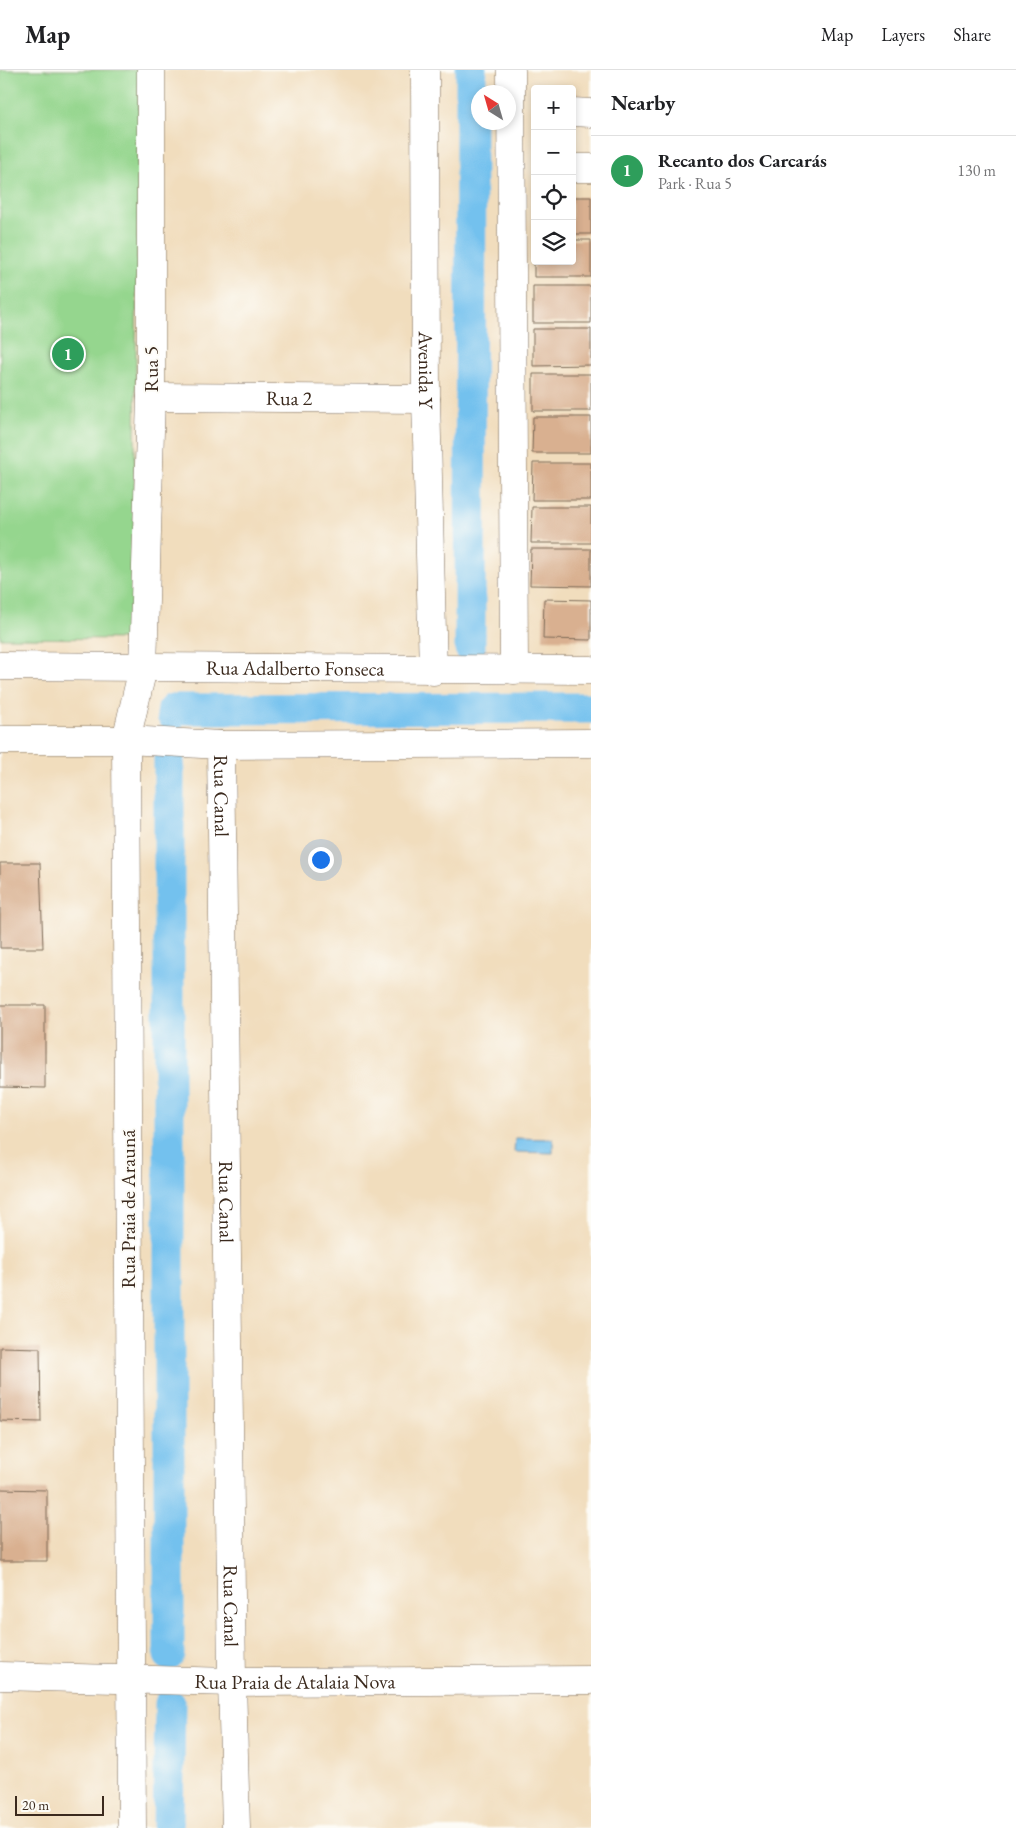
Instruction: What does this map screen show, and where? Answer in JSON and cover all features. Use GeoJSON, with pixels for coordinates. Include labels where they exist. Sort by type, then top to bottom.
{"type":"FeatureCollection","features":[{"type":"Feature","properties":{"kind":"street","name":"Rua 5"},"geometry":{"type":"LineString","coordinates":[[143,668],[151,397],[151,70]]}},
{"type":"Feature","properties":{"kind":"street","name":"Avenida Y"},"geometry":{"type":"LineString","coordinates":[[425,70],[426,399],[433,670]]}},
{"type":"Feature","properties":{"kind":"street"},"geometry":{"type":"LineString","coordinates":[[511,70],[523,112],[524,166],[514,670]]}},
{"type":"Feature","properties":{"kind":"street"},"geometry":{"type":"LineString","coordinates":[[576,112],[591,113]]}},
{"type":"Feature","properties":{"kind":"street"},"geometry":{"type":"LineString","coordinates":[[576,168],[591,168]]}},
{"type":"Feature","properties":{"kind":"street","name":"Rua 2"},"geometry":{"type":"LineString","coordinates":[[151,397],[426,399]]}},
{"type":"Feature","properties":{"kind":"street","name":"Rua Adalberto Fonseca"},"geometry":{"type":"LineString","coordinates":[[0,666],[591,670]]}},
{"type":"Feature","properties":{"kind":"street"},"geometry":{"type":"LineString","coordinates":[[126,740],[143,668]]}},
{"type":"Feature","properties":{"kind":"street","name":"Rua Canal"},"geometry":{"type":"LineString","coordinates":[[0,740],[126,740],[222,745],[232,1682],[236,1828]]}},
{"type":"Feature","properties":{"kind":"street","name":"Rua Praia de Araunã"},"geometry":{"type":"LineString","coordinates":[[126,740],[132,1828]]}},
{"type":"Feature","properties":{"kind":"street"},"geometry":{"type":"LineString","coordinates":[[222,745],[591,743]]}},
{"type":"Feature","properties":{"kind":"street","name":"Rua Praia de Atalaia Nova"},"geometry":{"type":"LineString","coordinates":[[0,1676],[232,1682],[591,1680]]}},
{"type":"Feature","properties":{"kind":"green space"},"geometry":{"type":"Polygon","coordinates":[[[0,70],[139,70],[133,639],[0,638],[0,70]]]}},
{"type":"Feature","properties":{"kind":"water"},"geometry":{"type":"Polygon","coordinates":[[[515,1138],[553,1139],[553,1153],[514,1152],[515,1138]]]}},
{"type":"Feature","properties":{"kind":"building"},"geometry":{"type":"Polygon","coordinates":[[[576,197],[591,197],[591,234],[576,234],[576,197]]]}},
{"type":"Feature","properties":{"kind":"building"},"geometry":{"type":"Polygon","coordinates":[[[576,240],[591,240],[591,277],[534,277],[534,265],[576,265],[576,240]]]}},
{"type":"Feature","properties":{"kind":"building"},"geometry":{"type":"Polygon","coordinates":[[[533,286],[591,286],[591,323],[533,323],[533,286]]]}},
{"type":"Feature","properties":{"kind":"building"},"geometry":{"type":"Polygon","coordinates":[[[533,329],[591,329],[591,365],[533,366],[533,329]]]}},
{"type":"Feature","properties":{"kind":"building"},"geometry":{"type":"Polygon","coordinates":[[[533,374],[591,374],[591,411],[533,411],[533,374]]]}},
{"type":"Feature","properties":{"kind":"building"},"geometry":{"type":"Polygon","coordinates":[[[533,417],[591,417],[591,453],[532,453],[533,417]]]}},
{"type":"Feature","properties":{"kind":"building"},"geometry":{"type":"Polygon","coordinates":[[[533,463],[591,463],[591,500],[532,500],[533,463]]]}},
{"type":"Feature","properties":{"kind":"building"},"geometry":{"type":"Polygon","coordinates":[[[532,507],[591,507],[591,543],[531,543],[532,507]]]}},
{"type":"Feature","properties":{"kind":"building"},"geometry":{"type":"Polygon","coordinates":[[[531,549],[591,549],[591,586],[530,585],[531,549]]]}},
{"type":"Feature","properties":{"kind":"building"},"geometry":{"type":"Polygon","coordinates":[[[544,599],[591,600],[591,640],[543,639],[544,599]]]}},
{"type":"Feature","properties":{"kind":"building"},"geometry":{"type":"Polygon","coordinates":[[[0,863],[40,863],[43,948],[0,948],[0,863]]]}},
{"type":"Feature","properties":{"kind":"building"},"geometry":{"type":"Polygon","coordinates":[[[0,1005],[45,1005],[45,1088],[0,1087],[0,1005]]]}},
{"type":"Feature","properties":{"kind":"building"},"geometry":{"type":"Polygon","coordinates":[[[0,1347],[40,1348],[41,1422],[0,1421],[0,1347]]]}},
{"type":"Feature","properties":{"kind":"building"},"geometry":{"type":"Polygon","coordinates":[[[0,1489],[47,1490],[47,1561],[0,1561],[0,1489]]]}},
{"type":"Feature","properties":{"kind":"waterway"},"geometry":{"type":"LineString","coordinates":[[470,648],[471,70]]}},
{"type":"Feature","properties":{"kind":"waterway"},"geometry":{"type":"LineString","coordinates":[[172,715],[173,709],[591,708]]}},
{"type":"Feature","properties":{"kind":"waterway"},"geometry":{"type":"LineString","coordinates":[[169,755],[169,1655]]}},
{"type":"Feature","properties":{"kind":"waterway"},"geometry":{"type":"LineString","coordinates":[[168,1828],[170,1704]]}},
{"type":"Feature","properties":{"kind":"place","name":"Recanto dos Carcarás"},"geometry":{"type":"Point","coordinates":[68,354]}}]}
